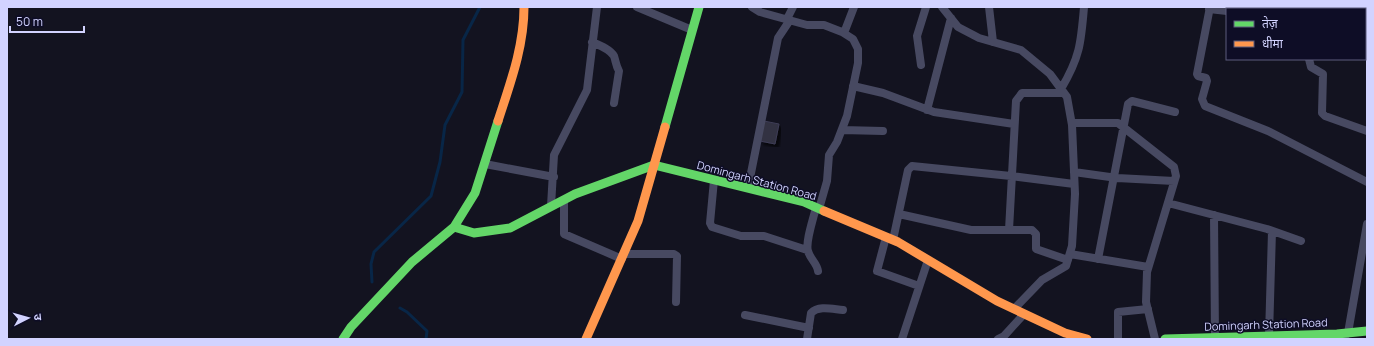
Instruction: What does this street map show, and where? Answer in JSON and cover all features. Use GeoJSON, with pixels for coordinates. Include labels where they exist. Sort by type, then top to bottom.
{"type":"FeatureCollection","features":[{"type":"Feature","properties":{"kind":"street"},"geometry":{"type":"LineString","coordinates":[[343,339],[351,327],[412,262],[454,228],[475,193],[518,57],[524,24],[524,7]]}},
{"type":"Feature","properties":{"kind":"street"},"geometry":{"type":"LineString","coordinates":[[551,206],[554,177],[554,155],[587,90],[597,7]]}},
{"type":"Feature","properties":{"kind":"street"},"geometry":{"type":"LineString","coordinates":[[637,7],[692,30]]}},
{"type":"Feature","properties":{"kind":"street"},"geometry":{"type":"LineString","coordinates":[[586,339],[638,221],[698,7]]}},
{"type":"Feature","properties":{"kind":"street"},"geometry":{"type":"LineString","coordinates":[[752,7],[760,12],[807,25],[824,25],[844,33],[853,39],[858,49],[858,63],[847,116],[837,142],[829,155],[827,181],[807,250]]}},
{"type":"Feature","properties":{"kind":"street"},"geometry":{"type":"LineString","coordinates":[[748,188],[778,38],[789,20],[793,7]]}},
{"type":"Feature","properties":{"kind":"street"},"geometry":{"type":"LineString","coordinates":[[844,33],[854,7]]}},
{"type":"Feature","properties":{"kind":"street"},"geometry":{"type":"LineString","coordinates":[[922,65],[918,36],[926,7]]}},
{"type":"Feature","properties":{"kind":"street"},"geometry":{"type":"LineString","coordinates":[[942,7],[958,27],[979,38],[1021,50],[1050,74],[1067,97],[1072,123],[1074,172],[1072,246],[1066,266],[1042,280],[1014,309]]}},
{"type":"Feature","properties":{"kind":"street"},"geometry":{"type":"LineString","coordinates":[[988,7],[993,42]]}},
{"type":"Feature","properties":{"kind":"street"},"geometry":{"type":"LineString","coordinates":[[1062,91],[1079,52],[1084,7]]}},
{"type":"Feature","properties":{"kind":"street"},"geometry":{"type":"LineString","coordinates":[[1226,11],[1210,8],[1197,74],[1198,76],[1206,78],[1207,81],[1202,99],[1205,106],[1268,131],[1367,182]]}},
{"type":"Feature","properties":{"kind":"street"},"geometry":{"type":"LineString","coordinates":[[927,110],[951,18]]}},
{"type":"Feature","properties":{"kind":"street"},"geometry":{"type":"LineString","coordinates":[[592,42],[604,47],[612,54],[615,64],[620,71],[614,104]]}},
{"type":"Feature","properties":{"kind":"street"},"geometry":{"type":"LineString","coordinates":[[1309,60],[1311,67],[1323,74],[1322,113],[1329,118],[1367,131]]}},
{"type":"Feature","properties":{"kind":"street"},"geometry":{"type":"LineString","coordinates":[[853,86],[883,93],[927,110],[949,115],[1014,124]]}},
{"type":"Feature","properties":{"kind":"street"},"geometry":{"type":"LineString","coordinates":[[1009,230],[1016,101],[1022,93],[1062,91]]}},
{"type":"Feature","properties":{"kind":"street"},"geometry":{"type":"LineString","coordinates":[[1098,259],[1113,177],[1130,102],[1175,112]]}},
{"type":"Feature","properties":{"kind":"street"},"geometry":{"type":"LineString","coordinates":[[1072,123],[1114,122],[1125,128],[1174,167],[1176,171],[1168,203],[1148,267],[1145,289],[1155,339]]}},
{"type":"Feature","properties":{"kind":"street"},"geometry":{"type":"LineString","coordinates":[[842,130],[883,131]]}},
{"type":"Feature","properties":{"kind":"street"},"geometry":{"type":"LineString","coordinates":[[485,164],[554,177]]}},
{"type":"Feature","properties":{"kind":"street"},"geometry":{"type":"LineString","coordinates":[[454,228],[474,233],[510,228],[564,200],[603,183],[654,165]]}},
{"type":"Feature","properties":{"kind":"street","name":"Domingarh Station Road"},"geometry":{"type":"LineString","coordinates":[[654,165],[804,202],[890,239],[996,301],[1065,333],[1087,339]]}},
{"type":"Feature","properties":{"kind":"street"},"geometry":{"type":"LineString","coordinates":[[919,286],[876,271],[899,214],[908,170],[912,166],[1074,184]]}},
{"type":"Feature","properties":{"kind":"street"},"geometry":{"type":"LineString","coordinates":[[1074,172],[1113,177],[1174,181]]}},
{"type":"Feature","properties":{"kind":"street"},"geometry":{"type":"LineString","coordinates":[[714,180],[710,223],[712,227],[741,236],[764,236],[807,250],[817,266],[818,271]]}},
{"type":"Feature","properties":{"kind":"street"},"geometry":{"type":"LineString","coordinates":[[564,200],[564,234],[623,256],[674,254],[677,256],[676,302]]}},
{"type":"Feature","properties":{"kind":"street"},"geometry":{"type":"LineString","coordinates":[[1168,203],[1272,231],[1301,241]]}},
{"type":"Feature","properties":{"kind":"street"},"geometry":{"type":"LineString","coordinates":[[899,214],[971,230],[1032,230],[1036,234],[1036,249],[1069,257],[1098,259],[1148,267]]}},
{"type":"Feature","properties":{"kind":"street"},"geometry":{"type":"LineString","coordinates":[[1214,215],[1215,338]]}},
{"type":"Feature","properties":{"kind":"street"},"geometry":{"type":"LineString","coordinates":[[1345,336],[1367,224]]}},
{"type":"Feature","properties":{"kind":"street"},"geometry":{"type":"LineString","coordinates":[[1269,336],[1272,231]]}},
{"type":"Feature","properties":{"kind":"street"},"geometry":{"type":"LineString","coordinates":[[902,339],[928,260]]}},
{"type":"Feature","properties":{"kind":"street"},"geometry":{"type":"LineString","coordinates":[[807,339],[811,313],[814,310],[822,308],[843,310]]}},
{"type":"Feature","properties":{"kind":"street"},"geometry":{"type":"LineString","coordinates":[[1118,339],[1118,312],[1148,309]]}},
{"type":"Feature","properties":{"kind":"street"},"geometry":{"type":"LineString","coordinates":[[998,339],[1004,336],[1024,314]]}},
{"type":"Feature","properties":{"kind":"street"},"geometry":{"type":"LineString","coordinates":[[745,315],[809,328]]}},
{"type":"Feature","properties":{"kind":"street","name":"Domingarh Station Road"},"geometry":{"type":"LineString","coordinates":[[1165,339],[1269,336],[1345,336],[1367,331]]}},
{"type":"Feature","properties":{"kind":"building"},"geometry":{"type":"Polygon","coordinates":[[[764,121],[779,124],[775,144],[760,141],[764,121]]]}},
{"type":"Feature","properties":{"kind":"waterway"},"geometry":{"type":"LineString","coordinates":[[372,282],[371,264],[374,252],[431,196],[440,162],[445,125],[462,92],[463,40],[480,7]]}},
{"type":"Feature","properties":{"kind":"waterway"},"geometry":{"type":"LineString","coordinates":[[400,308],[407,312],[427,331],[426,339]]}},
{"type":"Feature","properties":{"kind":"traffic: fast"},"geometry":{"type":"LineString","coordinates":[[665,127],[699,7]]}},
{"type":"Feature","properties":{"kind":"traffic: fast"},"geometry":{"type":"LineString","coordinates":[[343,339],[351,327],[412,262],[454,227],[475,193],[498,121]]}},
{"type":"Feature","properties":{"kind":"traffic: fast"},"geometry":{"type":"LineString","coordinates":[[454,227],[474,233],[510,228],[575,194],[654,165],[804,202],[824,211]]}},
{"type":"Feature","properties":{"kind":"traffic: fast"},"geometry":{"type":"LineString","coordinates":[[1165,339],[1337,334],[1367,331]]}},
{"type":"Feature","properties":{"kind":"traffic: slow"},"geometry":{"type":"LineString","coordinates":[[498,121],[512,79],[519,51],[522,36],[524,7]]}},
{"type":"Feature","properties":{"kind":"traffic: slow"},"geometry":{"type":"LineString","coordinates":[[586,339],[638,221],[665,127]]}},
{"type":"Feature","properties":{"kind":"traffic: slow"},"geometry":{"type":"LineString","coordinates":[[824,211],[898,242],[997,301],[1065,333],[1087,339]]}}]}
